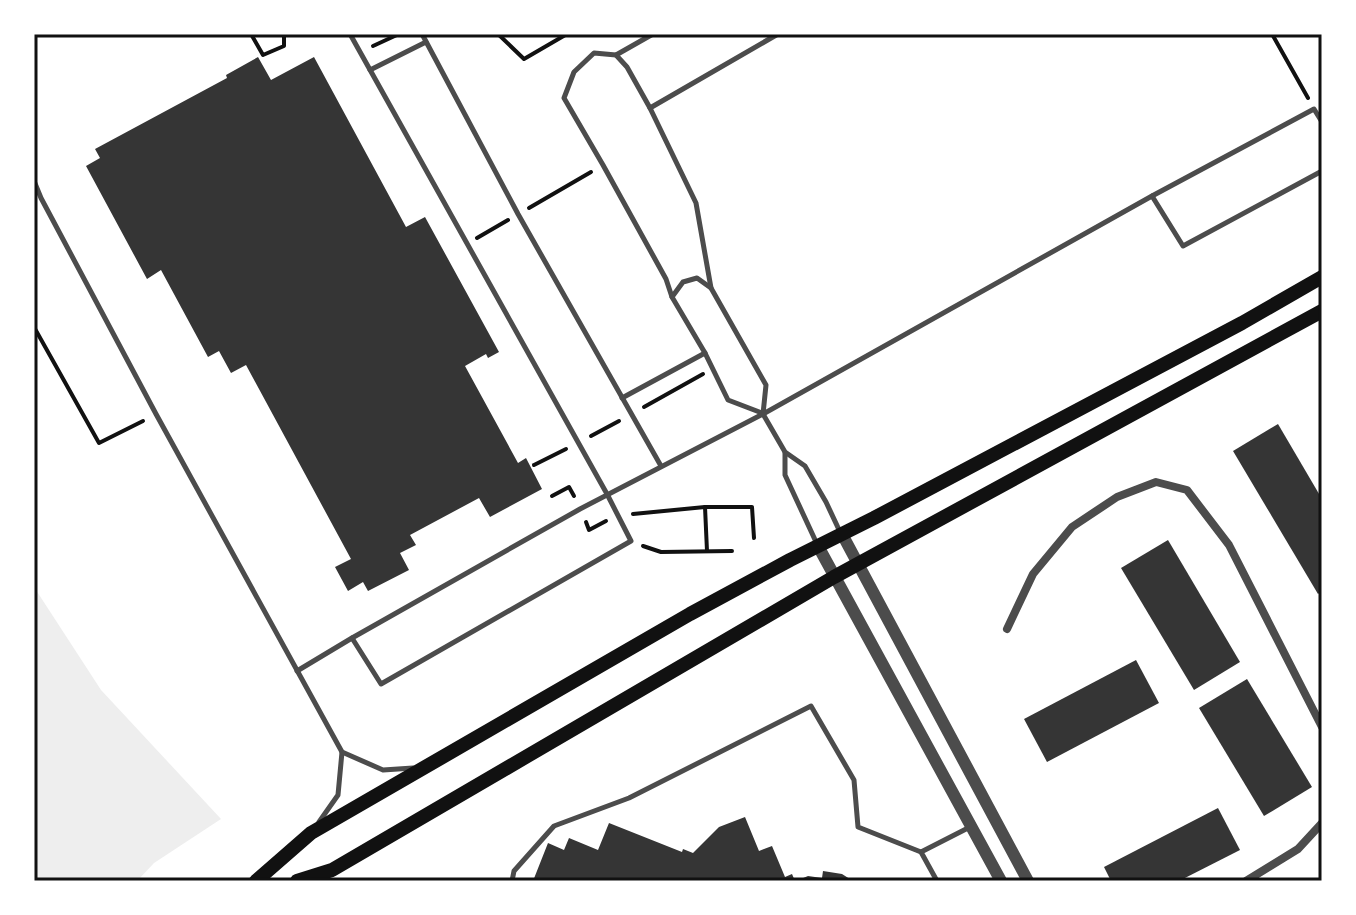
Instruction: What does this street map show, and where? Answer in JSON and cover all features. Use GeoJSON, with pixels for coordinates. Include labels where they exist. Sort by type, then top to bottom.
{"type":"FeatureCollection","features":[{"type":"Feature","properties":{"kind":"main road"},"geometry":{"type":"LineString","coordinates":[[256,881],[311,833],[690,614],[1242,323],[1322,277]]}},
{"type":"Feature","properties":{"kind":"main road"},"geometry":{"type":"LineString","coordinates":[[297,881],[332,870],[834,577],[1322,311]]}},
{"type":"Feature","properties":{"kind":"street"},"geometry":{"type":"LineString","coordinates":[[1007,629],[1033,574],[1072,527],[1117,497],[1156,482],[1187,490],[1229,545],[1322,727]]}},
{"type":"Feature","properties":{"kind":"street"},"geometry":{"type":"LineString","coordinates":[[842,534],[1028,881]]}},
{"type":"Feature","properties":{"kind":"street"},"geometry":{"type":"LineString","coordinates":[[818,546],[1001,881]]}},
{"type":"Feature","properties":{"kind":"street"},"geometry":{"type":"LineString","coordinates":[[1246,881],[1298,849],[1322,823]]}},
{"type":"Feature","properties":{"kind":"lane"},"geometry":{"type":"LineString","coordinates":[[350,34],[631,541],[381,684],[352,638]]}},
{"type":"Feature","properties":{"kind":"lane"},"geometry":{"type":"LineString","coordinates":[[422,34],[518,214],[661,466]]}},
{"type":"Feature","properties":{"kind":"lane"},"geometry":{"type":"LineString","coordinates":[[653,34],[616,55],[594,53],[574,72],[564,98],[666,279],[672,297],[728,400],[763,414]]}},
{"type":"Feature","properties":{"kind":"lane"},"geometry":{"type":"LineString","coordinates":[[650,108],[778,34]]}},
{"type":"Feature","properties":{"kind":"lane"},"geometry":{"type":"LineString","coordinates":[[370,70],[426,42]]}},
{"type":"Feature","properties":{"kind":"lane"},"geometry":{"type":"LineString","coordinates":[[616,55],[627,67],[650,108],[696,203],[711,288],[766,385],[763,414],[785,452],[805,466],[842,534]]}},
{"type":"Feature","properties":{"kind":"lane"},"geometry":{"type":"LineString","coordinates":[[297,671],[607,494],[763,414],[1314,109],[1322,122]]}},
{"type":"Feature","properties":{"kind":"lane"},"geometry":{"type":"LineString","coordinates":[[1152,196],[1183,246],[1322,171]]}},
{"type":"Feature","properties":{"kind":"lane"},"geometry":{"type":"LineString","coordinates":[[34,181],[156,414],[342,752],[338,795],[311,833]]}},
{"type":"Feature","properties":{"kind":"lane"},"geometry":{"type":"LineString","coordinates":[[672,297],[683,282],[697,278],[711,288]]}},
{"type":"Feature","properties":{"kind":"lane"},"geometry":{"type":"LineString","coordinates":[[622,398],[705,353]]}},
{"type":"Feature","properties":{"kind":"lane"},"geometry":{"type":"LineString","coordinates":[[785,452],[785,475],[818,546]]}},
{"type":"Feature","properties":{"kind":"lane"},"geometry":{"type":"LineString","coordinates":[[512,881],[514,871],[554,826],[629,798],[811,706],[854,780],[858,827],[921,852],[937,881]]}},
{"type":"Feature","properties":{"kind":"lane"},"geometry":{"type":"LineString","coordinates":[[342,752],[383,770],[427,767]]}},
{"type":"Feature","properties":{"kind":"lane"},"geometry":{"type":"LineString","coordinates":[[921,852],[971,826]]}},
{"type":"Feature","properties":{"kind":"path"},"geometry":{"type":"LineString","coordinates":[[251,34],[263,55],[284,46],[284,34]]}},
{"type":"Feature","properties":{"kind":"path"},"geometry":{"type":"LineString","coordinates":[[360,52],[399,34]]}},
{"type":"Feature","properties":{"kind":"path"},"geometry":{"type":"LineString","coordinates":[[498,34],[524,59],[567,34]]}},
{"type":"Feature","properties":{"kind":"path"},"geometry":{"type":"LineString","coordinates":[[1272,34],[1314,109]]}},
{"type":"Feature","properties":{"kind":"path"},"geometry":{"type":"LineString","coordinates":[[466,244],[603,165]]}},
{"type":"Feature","properties":{"kind":"path"},"geometry":{"type":"LineString","coordinates":[[34,327],[99,443],[156,414]]}},
{"type":"Feature","properties":{"kind":"path"},"geometry":{"type":"LineString","coordinates":[[534,465],[711,369]]}},
{"type":"Feature","properties":{"kind":"path"},"geometry":{"type":"LineString","coordinates":[[552,496],[569,487],[589,530],[618,515],[705,507],[752,507],[754,538]]}},
{"type":"Feature","properties":{"kind":"path"},"geometry":{"type":"LineString","coordinates":[[705,507],[707,551]]}},
{"type":"Feature","properties":{"kind":"path"},"geometry":{"type":"LineString","coordinates":[[631,541],[661,552],[732,551]]}},
{"type":"Feature","properties":{"kind":"shaded area"},"geometry":{"type":"Polygon","coordinates":[[[34,587],[101,690],[221,819],[154,863],[137,881],[34,881],[34,587]]]}},
{"type":"Feature","properties":{"kind":"building"},"geometry":{"type":"Polygon","coordinates":[[[258,57],[271,80],[314,57],[406,227],[425,217],[499,352],[488,358],[486,354],[465,366],[518,463],[526,458],[542,489],[490,517],[479,498],[410,535],[416,545],[400,553],[409,570],[368,591],[363,582],[348,591],[335,567],[351,559],[246,365],[231,373],[219,351],[208,357],[161,270],[147,279],[86,166],[100,158],[95,149],[227,78],[226,75],[258,57]]]}},
{"type":"Feature","properties":{"kind":"building"},"geometry":{"type":"Polygon","coordinates":[[[1278,424],[1322,499],[1322,591],[1318,594],[1233,451],[1278,424]]]}},
{"type":"Feature","properties":{"kind":"building"},"geometry":{"type":"Polygon","coordinates":[[[1168,540],[1240,662],[1194,690],[1121,568],[1168,540]]]}},
{"type":"Feature","properties":{"kind":"building"},"geometry":{"type":"Polygon","coordinates":[[[1136,660],[1159,703],[1047,762],[1024,719],[1136,660]]]}},
{"type":"Feature","properties":{"kind":"building"},"geometry":{"type":"Polygon","coordinates":[[[1247,679],[1312,787],[1264,816],[1199,708],[1247,679]]]}},
{"type":"Feature","properties":{"kind":"building"},"geometry":{"type":"Polygon","coordinates":[[[1218,808],[1240,850],[1179,881],[1111,881],[1104,867],[1218,808]]]}},
{"type":"Feature","properties":{"kind":"building"},"geometry":{"type":"Polygon","coordinates":[[[745,817],[759,851],[772,846],[785,877],[792,874],[795,881],[533,881],[548,843],[564,850],[569,838],[598,850],[609,823],[682,852],[683,849],[693,853],[719,827],[745,817]]]}},
{"type":"Feature","properties":{"kind":"building"},"geometry":{"type":"Polygon","coordinates":[[[823,871],[842,874],[853,881],[796,881],[808,876],[822,878],[823,871]]]}}]}
